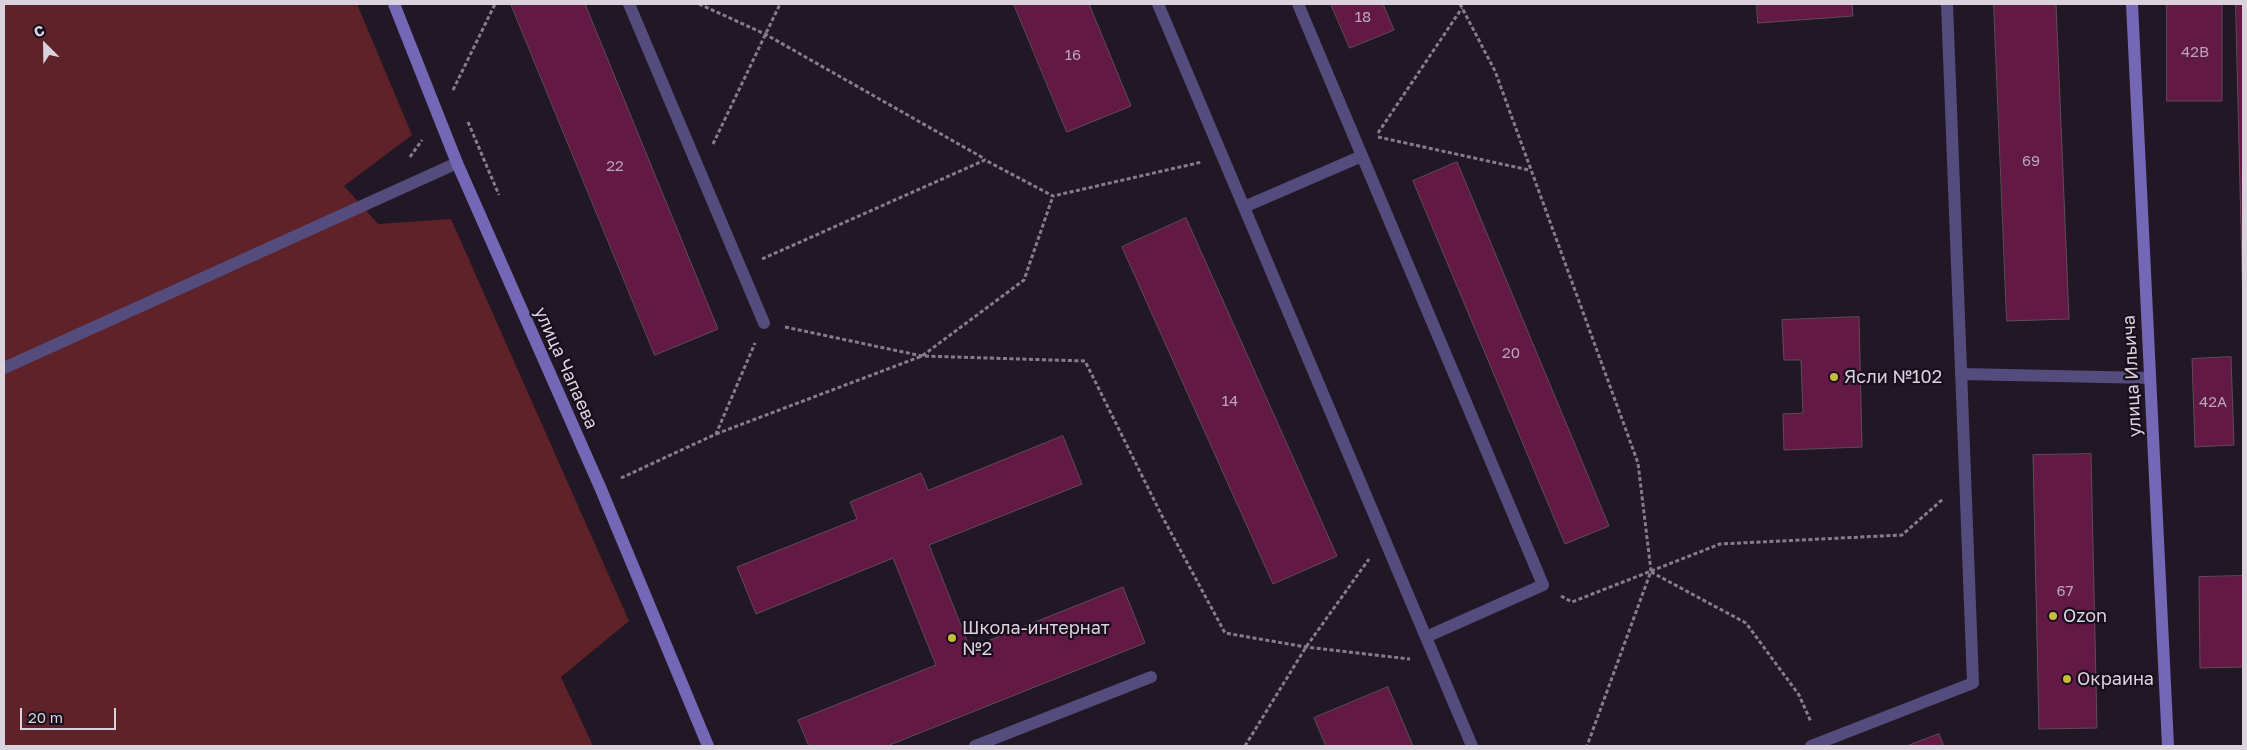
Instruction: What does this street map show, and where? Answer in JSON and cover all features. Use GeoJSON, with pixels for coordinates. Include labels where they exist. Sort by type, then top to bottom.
{"type":"FeatureCollection","features":[{"type":"Feature","properties":{"kind":"street","name":"улица Чапаева"},"geometry":{"type":"LineString","coordinates":[[394,4],[457,163],[600,487],[708,746]]}},
{"type":"Feature","properties":{"kind":"street","name":"улица Ильича"},"geometry":{"type":"LineString","coordinates":[[2132,4],[2168,746]]}},
{"type":"Feature","properties":{"kind":"lane"},"geometry":{"type":"LineString","coordinates":[[629,4],[764,323]]}},
{"type":"Feature","properties":{"kind":"lane"},"geometry":{"type":"LineString","coordinates":[[1158,4],[1472,746]]}},
{"type":"Feature","properties":{"kind":"lane"},"geometry":{"type":"LineString","coordinates":[[1298,4],[1543,585],[1426,637]]}},
{"type":"Feature","properties":{"kind":"lane"},"geometry":{"type":"LineString","coordinates":[[1816,744],[1973,683],[1947,4]]}},
{"type":"Feature","properties":{"kind":"lane"},"geometry":{"type":"LineString","coordinates":[[1244,207],[1362,156]]}},
{"type":"Feature","properties":{"kind":"lane"},"geometry":{"type":"LineString","coordinates":[[4,368],[457,163]]}},
{"type":"Feature","properties":{"kind":"lane"},"geometry":{"type":"LineString","coordinates":[[1961,374],[2150,378]]}},
{"type":"Feature","properties":{"kind":"lane"},"geometry":{"type":"LineString","coordinates":[[975,746],[1151,676]]}},
{"type":"Feature","properties":{"kind":"path"},"geometry":{"type":"LineString","coordinates":[[408,160],[439,117],[495,4]]}},
{"type":"Feature","properties":{"kind":"path"},"geometry":{"type":"LineString","coordinates":[[699,4],[765,34],[985,160],[1053,196],[1223,157]]}},
{"type":"Feature","properties":{"kind":"path"},"geometry":{"type":"LineString","coordinates":[[700,172],[780,4]]}},
{"type":"Feature","properties":{"kind":"path"},"geometry":{"type":"LineString","coordinates":[[1362,156],[1462,5]]}},
{"type":"Feature","properties":{"kind":"path"},"geometry":{"type":"LineString","coordinates":[[1462,5],[1495,71],[1529,170],[1638,463],[1651,571],[1586,746]]}},
{"type":"Feature","properties":{"kind":"path"},"geometry":{"type":"LineString","coordinates":[[1376,136],[1529,170]]}},
{"type":"Feature","properties":{"kind":"path"},"geometry":{"type":"LineString","coordinates":[[741,268],[985,160]]}},
{"type":"Feature","properties":{"kind":"path"},"geometry":{"type":"LineString","coordinates":[[600,487],[716,434],[922,356],[1024,280],[1053,196]]}},
{"type":"Feature","properties":{"kind":"path"},"geometry":{"type":"LineString","coordinates":[[716,434],[764,323],[922,356],[1085,361],[1162,516],[1225,633],[1306,647],[1437,662]]}},
{"type":"Feature","properties":{"kind":"path"},"geometry":{"type":"LineString","coordinates":[[1543,585],[1572,602],[1720,544],[1902,535],[1965,480]]}},
{"type":"Feature","properties":{"kind":"path"},"geometry":{"type":"LineString","coordinates":[[1245,746],[1306,647],[1384,538]]}},
{"type":"Feature","properties":{"kind":"path"},"geometry":{"type":"LineString","coordinates":[[1651,571],[1746,623],[1799,695],[1816,744]]}},
{"type":"Feature","properties":{"kind":"shaded area"},"geometry":{"type":"Polygon","coordinates":[[[4,4],[357,4],[412,135],[344,186],[378,224],[451,219],[629,621],[561,677],[593,746],[4,746],[4,4]]]}},
{"type":"Feature","properties":{"kind":"building"},"geometry":{"type":"Polygon","coordinates":[[[511,4],[585,4],[718,329],[655,355],[511,4]]]}},
{"type":"Feature","properties":{"kind":"building"},"geometry":{"type":"Polygon","coordinates":[[[1014,4],[1089,4],[1131,106],[1067,132],[1014,4]]]}},
{"type":"Feature","properties":{"kind":"building"},"geometry":{"type":"Polygon","coordinates":[[[1331,4],[1383,4],[1394,30],[1350,48],[1331,4]]]}},
{"type":"Feature","properties":{"kind":"building"},"geometry":{"type":"Polygon","coordinates":[[[1757,4],[1852,4],[1853,16],[1758,23],[1757,4]]]}},
{"type":"Feature","properties":{"kind":"building"},"geometry":{"type":"Polygon","coordinates":[[[1994,4],[2056,4],[2069,319],[2007,321],[1994,4]]]}},
{"type":"Feature","properties":{"kind":"building"},"geometry":{"type":"Polygon","coordinates":[[[2167,4],[2222,4],[2222,101],[2167,101],[2167,4]]]}},
{"type":"Feature","properties":{"kind":"building"},"geometry":{"type":"Polygon","coordinates":[[[2236,4],[2243,4],[2243,310],[2236,4]]]}},
{"type":"Feature","properties":{"kind":"building"},"geometry":{"type":"Polygon","coordinates":[[[1457,162],[1609,526],[1565,544],[1413,181],[1457,162]]]}},
{"type":"Feature","properties":{"kind":"building"},"geometry":{"type":"Polygon","coordinates":[[[1186,218],[1337,556],[1273,584],[1122,247],[1186,218]]]}},
{"type":"Feature","properties":{"kind":"building"},"geometry":{"type":"Polygon","coordinates":[[[1859,317],[1862,447],[1784,450],[1783,414],[1803,413],[1801,360],[1784,360],[1782,320],[1859,317]]]}},
{"type":"Feature","properties":{"kind":"building"},"geometry":{"type":"Polygon","coordinates":[[[2231,357],[2234,445],[2195,447],[2192,359],[2231,357]]]}},
{"type":"Feature","properties":{"kind":"building"},"geometry":{"type":"Polygon","coordinates":[[[1063,436],[1082,484],[929,545],[970,648],[1123,587],[1145,643],[887,746],[809,746],[798,720],[936,665],[893,558],[756,614],[737,567],[857,519],[850,502],[921,473],[928,490],[1063,436]]]}},
{"type":"Feature","properties":{"kind":"building"},"geometry":{"type":"Polygon","coordinates":[[[2091,454],[2097,728],[2039,729],[2033,455],[2091,454]]]}},
{"type":"Feature","properties":{"kind":"building"},"geometry":{"type":"Polygon","coordinates":[[[2243,576],[2243,667],[2200,668],[2199,577],[2243,576]]]}},
{"type":"Feature","properties":{"kind":"building"},"geometry":{"type":"Polygon","coordinates":[[[1388,687],[1413,746],[1326,746],[1314,718],[1388,687]]]}},
{"type":"Feature","properties":{"kind":"building"},"geometry":{"type":"Polygon","coordinates":[[[1939,734],[1944,746],[1907,746],[1939,734]]]}},
{"type":"Feature","properties":{"kind":"place","name":"Ясли №102"},"geometry":{"type":"Point","coordinates":[1834,377]}},
{"type":"Feature","properties":{"kind":"place","name":"Ozon"},"geometry":{"type":"Point","coordinates":[2053,616]}},
{"type":"Feature","properties":{"kind":"place","name":"Школа-интернат №2"},"geometry":{"type":"Point","coordinates":[952,638]}},
{"type":"Feature","properties":{"kind":"place","name":"Окраина"},"geometry":{"type":"Point","coordinates":[2067,679]}}]}
